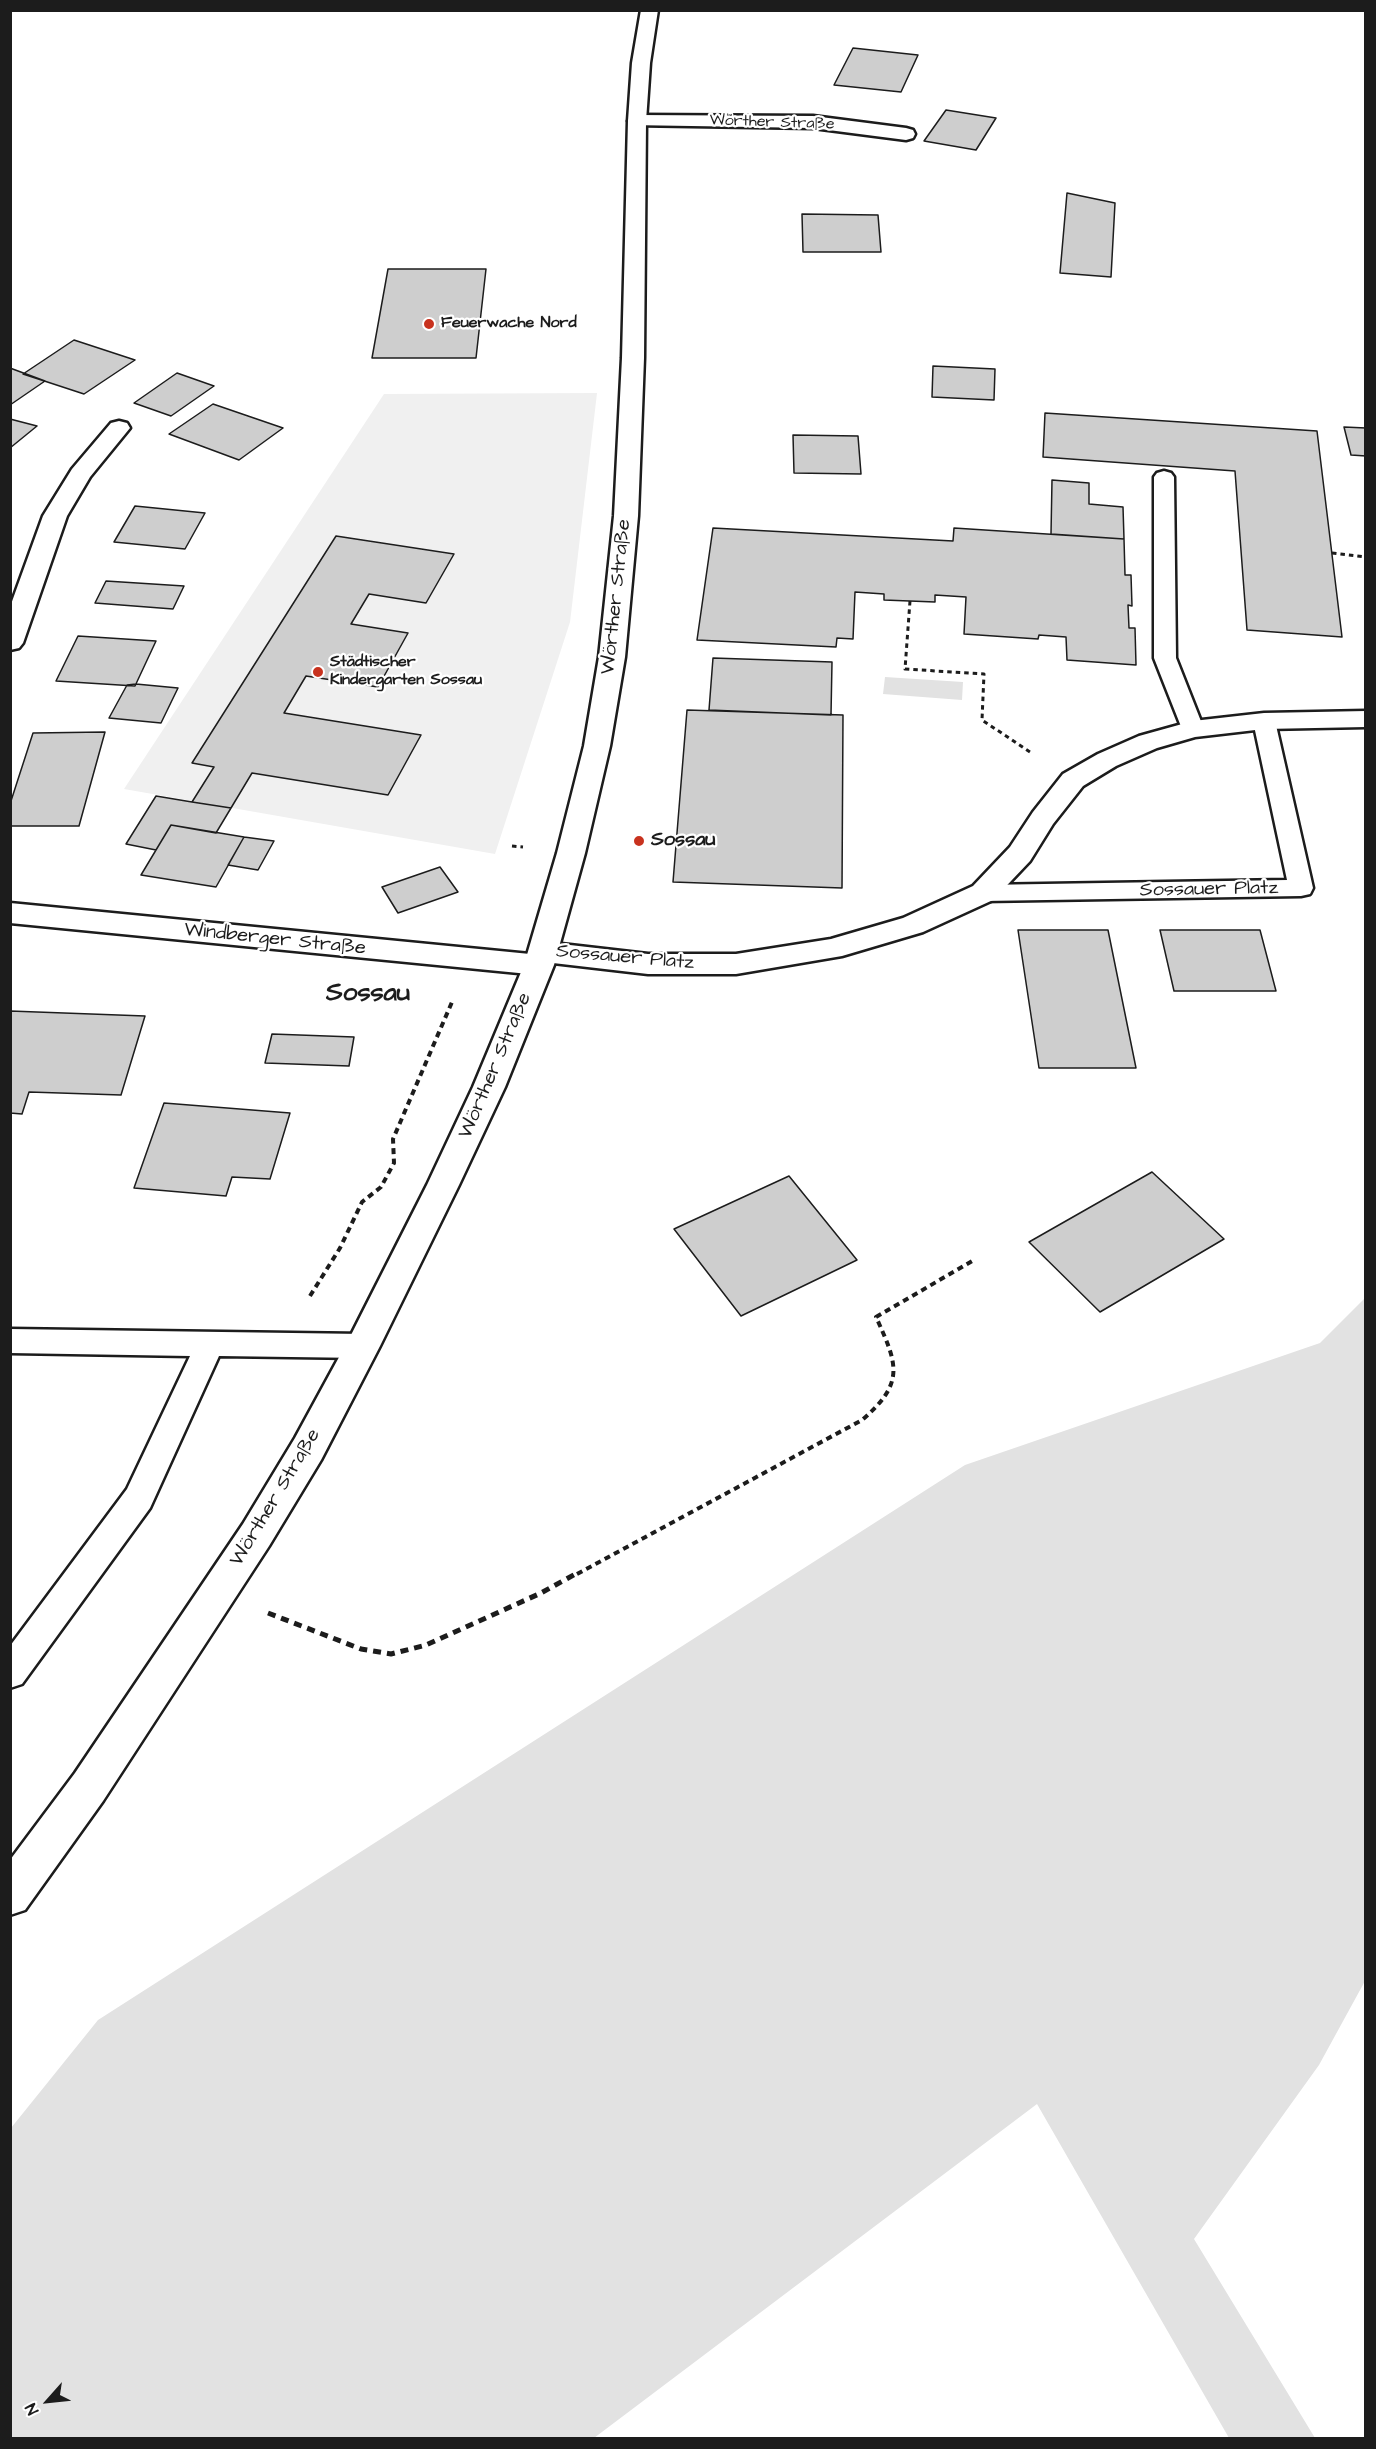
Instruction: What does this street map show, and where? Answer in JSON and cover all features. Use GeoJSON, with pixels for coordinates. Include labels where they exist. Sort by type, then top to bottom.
{"type":"FeatureCollection","features":[{"type":"Feature","properties":{"kind":"street","name":"Wörther Straße"},"geometry":{"type":"LineString","coordinates":[[10,1895],[89,1787],[217,1594],[308,1449],[363,1346],[489,1087],[542,958],[597,746],[612,657],[626,516],[633,358],[637,121],[641,63],[650,10]]}},
{"type":"Feature","properties":{"kind":"street","name":"Wörther Straße"},"geometry":{"type":"LineString","coordinates":[[637,121],[813,122],[906,134]]}},
{"type":"Feature","properties":{"kind":"street"},"geometry":{"type":"LineString","coordinates":[[10,643],[55,516],[80,474],[119,428]]}},
{"type":"Feature","properties":{"kind":"street","name":"Sossauer Platz"},"geometry":{"type":"LineString","coordinates":[[542,958],[648,964],[736,964],[832,949],[913,925],[983,892],[1020,854],[1043,818],[1073,780],[1107,760],[1148,742],[1193,729],[1264,721],[1365,719]]}},
{"type":"Feature","properties":{"kind":"street","name":"Windberger Straße"},"geometry":{"type":"LineString","coordinates":[[10,913],[468,959],[542,958]]}},
{"type":"Feature","properties":{"kind":"lane"},"geometry":{"type":"LineString","coordinates":[[1164,477],[1165,658],[1193,729]]}},
{"type":"Feature","properties":{"kind":"lane","name":"Sossauer Platz"},"geometry":{"type":"LineString","coordinates":[[983,892],[1300,888],[1264,721]]}},
{"type":"Feature","properties":{"kind":"lane"},"geometry":{"type":"LineString","coordinates":[[10,1341],[363,1346]]}},
{"type":"Feature","properties":{"kind":"lane"},"geometry":{"type":"LineString","coordinates":[[10,1673],[140,1498],[210,1344]]}},
{"type":"Feature","properties":{"kind":"path"},"geometry":{"type":"LineString","coordinates":[[1332,553],[1365,557]]}},
{"type":"Feature","properties":{"kind":"path"},"geometry":{"type":"LineString","coordinates":[[910,601],[905,669],[984,674],[982,720],[1073,780]]}},
{"type":"Feature","properties":{"kind":"path"},"geometry":{"type":"LineString","coordinates":[[280,1346],[340,1248],[362,1202],[381,1187],[394,1162],[393,1139],[443,1026],[468,959]]}},
{"type":"Feature","properties":{"kind":"path"},"geometry":{"type":"LineString","coordinates":[[217,1594],[361,1649],[391,1654],[426,1645],[541,1593],[862,1420],[881,1405],[892,1387],[894,1367],[892,1350],[876,1317],[974,1260]]}},
{"type":"Feature","properties":{"kind":"shaded area"},"geometry":{"type":"Polygon","coordinates":[[[597,393],[570,622],[495,854],[124,789],[384,394],[597,393]]]}},
{"type":"Feature","properties":{"kind":"shaded area"},"geometry":{"type":"Polygon","coordinates":[[[885,677],[963,682],[962,700],[883,694],[885,677]]]}},
{"type":"Feature","properties":{"kind":"shaded area"},"geometry":{"type":"Polygon","coordinates":[[[1365,1298],[1365,1981],[1319,2065],[1194,2239],[1315,2438],[1229,2438],[1037,2104],[594,2438],[11,2438],[11,2128],[98,2020],[965,1465],[1320,1343],[1365,1298]]]}},
{"type":"Feature","properties":{"kind":"building"},"geometry":{"type":"Polygon","coordinates":[[[853,48],[918,55],[901,92],[834,85],[853,48]]]}},
{"type":"Feature","properties":{"kind":"building"},"geometry":{"type":"Polygon","coordinates":[[[946,110],[996,118],[976,150],[924,141],[946,110]]]}},
{"type":"Feature","properties":{"kind":"building"},"geometry":{"type":"Polygon","coordinates":[[[1067,193],[1115,203],[1111,277],[1060,273],[1067,193]]]}},
{"type":"Feature","properties":{"kind":"building"},"geometry":{"type":"Polygon","coordinates":[[[802,214],[878,215],[881,252],[803,252],[802,214]]]}},
{"type":"Feature","properties":{"kind":"building","name":"Feuerwache Nord"},"geometry":{"type":"Polygon","coordinates":[[[388,269],[486,269],[476,358],[372,358],[388,269]]]}},
{"type":"Feature","properties":{"kind":"building"},"geometry":{"type":"Polygon","coordinates":[[[74,340],[135,360],[84,394],[23,374],[74,340]]]}},
{"type":"Feature","properties":{"kind":"building"},"geometry":{"type":"Polygon","coordinates":[[[933,366],[995,369],[994,400],[932,397],[933,366]]]}},
{"type":"Feature","properties":{"kind":"building"},"geometry":{"type":"Polygon","coordinates":[[[10,368],[45,381],[10,405],[10,368]]]}},
{"type":"Feature","properties":{"kind":"building"},"geometry":{"type":"Polygon","coordinates":[[[177,373],[214,386],[171,416],[134,403],[177,373]]]}},
{"type":"Feature","properties":{"kind":"building"},"geometry":{"type":"Polygon","coordinates":[[[213,404],[283,428],[239,460],[169,434],[213,404]]]}},
{"type":"Feature","properties":{"kind":"building"},"geometry":{"type":"Polygon","coordinates":[[[1045,413],[1317,431],[1342,637],[1247,630],[1235,471],[1043,457],[1045,413]]]}},
{"type":"Feature","properties":{"kind":"building"},"geometry":{"type":"Polygon","coordinates":[[[10,419],[37,426],[10,448],[10,419]]]}},
{"type":"Feature","properties":{"kind":"building"},"geometry":{"type":"Polygon","coordinates":[[[1344,427],[1366,428],[1366,456],[1351,455],[1344,427]]]}},
{"type":"Feature","properties":{"kind":"building"},"geometry":{"type":"Polygon","coordinates":[[[793,435],[858,436],[861,474],[794,473],[793,435]]]}},
{"type":"Feature","properties":{"kind":"building"},"geometry":{"type":"Polygon","coordinates":[[[1052,480],[1089,483],[1089,504],[1123,507],[1124,539],[1051,534],[1052,480]]]}},
{"type":"Feature","properties":{"kind":"building"},"geometry":{"type":"Polygon","coordinates":[[[135,506],[205,513],[185,549],[114,542],[135,506]]]}},
{"type":"Feature","properties":{"kind":"building"},"geometry":{"type":"Polygon","coordinates":[[[713,528],[953,541],[954,528],[1124,539],[1125,575],[1131,575],[1132,606],[1128,605],[1129,628],[1135,628],[1136,665],[1067,660],[1066,637],[1039,635],[1038,639],[964,634],[966,597],[935,595],[935,602],[884,600],[884,594],[855,592],[853,639],[837,638],[836,647],[697,640],[713,528]]]}},
{"type":"Feature","properties":{"kind":"building","name":"Städtischer Kindergarten Sossau"},"geometry":{"type":"Polygon","coordinates":[[[336,536],[454,554],[426,603],[369,594],[351,624],[408,633],[378,687],[306,676],[284,713],[421,735],[388,795],[252,773],[231,808],[192,802],[214,767],[192,763],[336,536]]]}},
{"type":"Feature","properties":{"kind":"building"},"geometry":{"type":"Polygon","coordinates":[[[106,581],[184,586],[173,609],[95,603],[106,581]]]}},
{"type":"Feature","properties":{"kind":"building"},"geometry":{"type":"Polygon","coordinates":[[[78,636],[156,641],[135,686],[56,681],[78,636]]]}},
{"type":"Feature","properties":{"kind":"building"},"geometry":{"type":"Polygon","coordinates":[[[713,658],[832,662],[831,715],[709,710],[713,658]]]}},
{"type":"Feature","properties":{"kind":"building"},"geometry":{"type":"Polygon","coordinates":[[[127,685],[178,688],[161,723],[109,718],[127,685]]]}},
{"type":"Feature","properties":{"kind":"building"},"geometry":{"type":"Polygon","coordinates":[[[687,710],[843,715],[842,888],[673,882],[687,710]]]}},
{"type":"Feature","properties":{"kind":"building"},"geometry":{"type":"Polygon","coordinates":[[[105,732],[79,826],[10,826],[10,804],[33,733],[105,732]]]}},
{"type":"Feature","properties":{"kind":"building"},"geometry":{"type":"Polygon","coordinates":[[[156,796],[231,808],[216,833],[171,825],[156,850],[126,844],[156,796]]]}},
{"type":"Feature","properties":{"kind":"building"},"geometry":{"type":"Polygon","coordinates":[[[171,825],[244,837],[216,887],[141,875],[171,825]]]}},
{"type":"Feature","properties":{"kind":"building"},"geometry":{"type":"Polygon","coordinates":[[[244,837],[274,841],[258,870],[228,865],[244,837]]]}},
{"type":"Feature","properties":{"kind":"building"},"geometry":{"type":"Polygon","coordinates":[[[440,867],[458,892],[398,913],[382,887],[440,867]]]}},
{"type":"Feature","properties":{"kind":"building"},"geometry":{"type":"Polygon","coordinates":[[[1018,930],[1108,930],[1136,1068],[1039,1068],[1018,930]]]}},
{"type":"Feature","properties":{"kind":"building"},"geometry":{"type":"Polygon","coordinates":[[[1160,930],[1260,930],[1276,991],[1174,991],[1160,930]]]}},
{"type":"Feature","properties":{"kind":"building"},"geometry":{"type":"Polygon","coordinates":[[[10,1011],[145,1016],[121,1095],[29,1092],[22,1114],[10,1113],[10,1011]]]}},
{"type":"Feature","properties":{"kind":"building"},"geometry":{"type":"Polygon","coordinates":[[[272,1034],[354,1037],[349,1066],[265,1063],[272,1034]]]}},
{"type":"Feature","properties":{"kind":"building"},"geometry":{"type":"Polygon","coordinates":[[[164,1103],[290,1113],[270,1179],[232,1177],[226,1196],[134,1188],[164,1103]]]}},
{"type":"Feature","properties":{"kind":"building"},"geometry":{"type":"Polygon","coordinates":[[[1152,1172],[1224,1239],[1100,1312],[1029,1242],[1152,1172]]]}},
{"type":"Feature","properties":{"kind":"building"},"geometry":{"type":"Polygon","coordinates":[[[789,1176],[857,1260],[741,1316],[674,1229],[789,1176]]]}},
{"type":"Feature","properties":{"kind":"place","name":"Feuerwache Nord"},"geometry":{"type":"Point","coordinates":[429,324]}},
{"type":"Feature","properties":{"kind":"place","name":"Städtischer Kindergarten Sossau"},"geometry":{"type":"Point","coordinates":[318,672]}},
{"type":"Feature","properties":{"kind":"place","name":"Sossau"},"geometry":{"type":"Point","coordinates":[639,841]}},
{"type":"Feature","properties":{"kind":"district","name":"Sossau"},"geometry":{"type":"Point","coordinates":[368,995]}}]}
